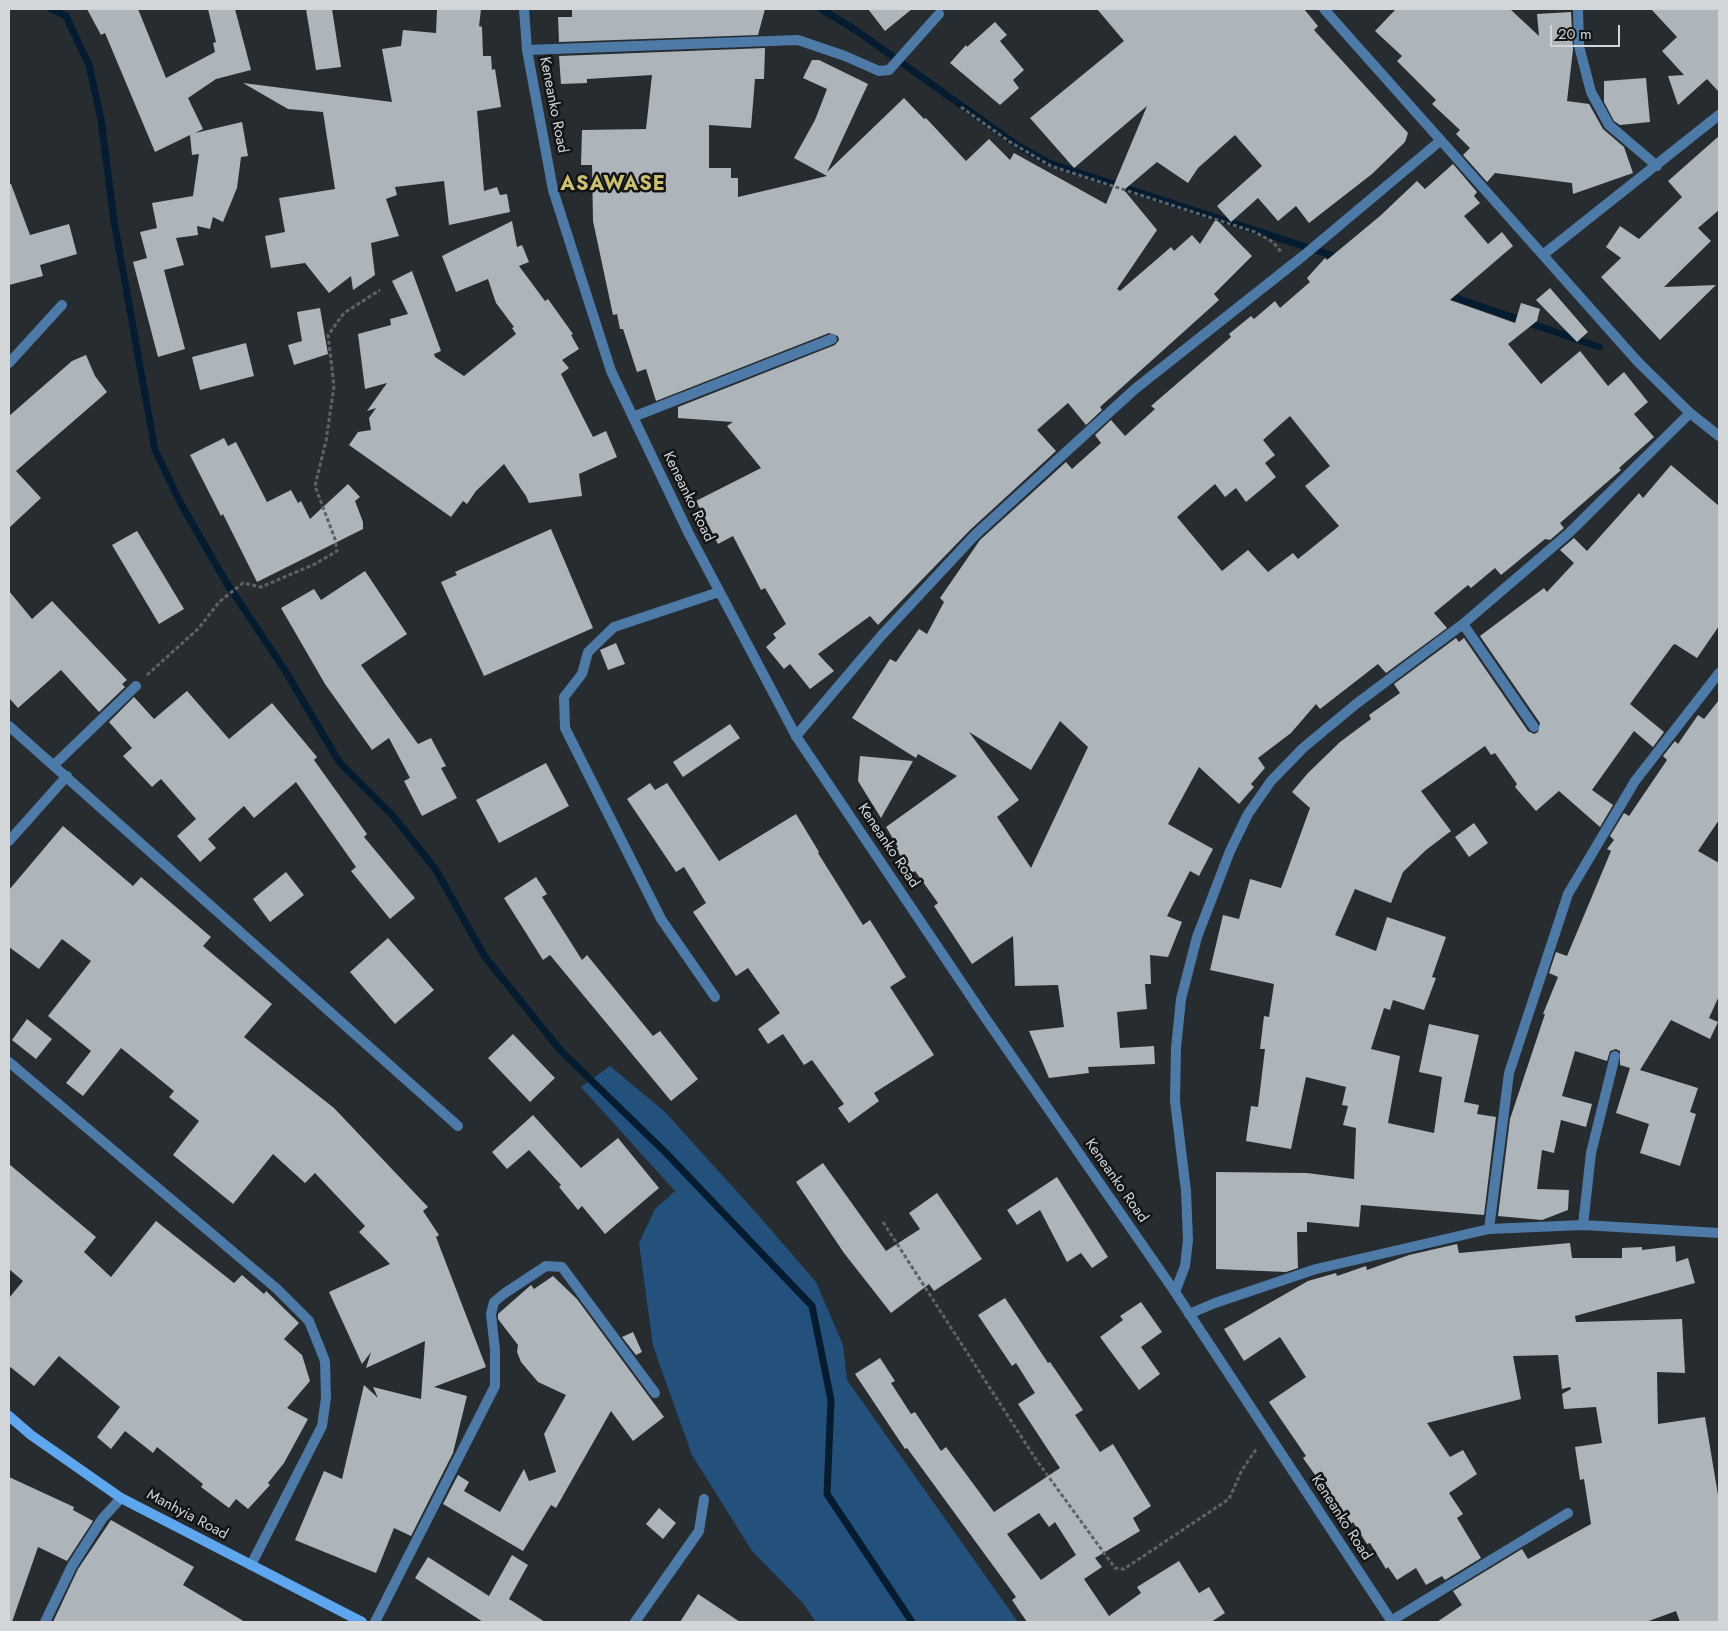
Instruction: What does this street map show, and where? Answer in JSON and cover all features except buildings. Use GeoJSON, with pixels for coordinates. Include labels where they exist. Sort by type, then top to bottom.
{"type":"FeatureCollection","features":[{"type":"Feature","properties":{"kind":"main road","name":"Manhyia Road"},"geometry":{"type":"LineString","coordinates":[[9,1416],[31,1435],[121,1498],[362,1622]]}},
{"type":"Feature","properties":{"kind":"street","name":"Keneanko Road"},"geometry":{"type":"LineString","coordinates":[[524,9],[527,50],[553,190],[611,371],[688,534],[796,736],[984,1016],[1175,1292],[1391,1621]]}},
{"type":"Feature","properties":{"kind":"street"},"geometry":{"type":"LineString","coordinates":[[1324,9],[1440,141],[1544,254],[1638,362],[1690,413],[1719,436]]}},
{"type":"Feature","properties":{"kind":"street"},"geometry":{"type":"LineString","coordinates":[[1578,9],[1579,46],[1591,92],[1609,125],[1657,166]]}},
{"type":"Feature","properties":{"kind":"street"},"geometry":{"type":"LineString","coordinates":[[527,50],[798,40],[845,56],[879,71],[889,70],[940,14]]}},
{"type":"Feature","properties":{"kind":"street"},"geometry":{"type":"LineString","coordinates":[[1544,254],[1657,166],[1719,114]]}},
{"type":"Feature","properties":{"kind":"street"},"geometry":{"type":"LineString","coordinates":[[796,736],[881,636],[975,535],[1135,389],[1303,256],[1322,238],[1440,141]]}},
{"type":"Feature","properties":{"kind":"street"},"geometry":{"type":"LineString","coordinates":[[9,362],[62,305]]}},
{"type":"Feature","properties":{"kind":"street"},"geometry":{"type":"LineString","coordinates":[[633,417],[832,339]]}},
{"type":"Feature","properties":{"kind":"street"},"geometry":{"type":"LineString","coordinates":[[1175,1292],[1185,1266],[1188,1240],[1186,1191],[1176,1101],[1176,1048],[1181,999],[1197,937],[1230,851],[1248,814],[1272,781],[1303,748],[1356,704],[1463,624],[1569,533],[1690,413]]}},
{"type":"Feature","properties":{"kind":"street"},"geometry":{"type":"LineString","coordinates":[[715,997],[661,919],[566,728],[564,697],[582,674],[588,652],[614,627],[720,592]]}},
{"type":"Feature","properties":{"kind":"street"},"geometry":{"type":"LineString","coordinates":[[1463,624],[1534,726]]}},
{"type":"Feature","properties":{"kind":"street"},"geometry":{"type":"LineString","coordinates":[[1489,1229],[1509,1073],[1568,894],[1635,781],[1719,673]]}},
{"type":"Feature","properties":{"kind":"street"},"geometry":{"type":"LineString","coordinates":[[54,765],[136,686]]}},
{"type":"Feature","properties":{"kind":"street"},"geometry":{"type":"LineString","coordinates":[[9,726],[458,1126]]}},
{"type":"Feature","properties":{"kind":"street"},"geometry":{"type":"LineString","coordinates":[[9,841],[67,776]]}},
{"type":"Feature","properties":{"kind":"street"},"geometry":{"type":"LineString","coordinates":[[1583,1226],[1591,1153],[1615,1056]]}},
{"type":"Feature","properties":{"kind":"street"},"geometry":{"type":"LineString","coordinates":[[9,1062],[262,1276],[309,1321],[325,1361],[326,1398],[322,1426],[251,1565]]}},
{"type":"Feature","properties":{"kind":"street"},"geometry":{"type":"LineString","coordinates":[[1189,1314],[1215,1303],[1316,1269],[1489,1229],[1583,1226],[1719,1233]]}},
{"type":"Feature","properties":{"kind":"street"},"geometry":{"type":"LineString","coordinates":[[375,1622],[495,1386],[495,1350],[491,1314],[494,1302],[504,1293],[546,1266],[562,1268],[655,1393]]}},
{"type":"Feature","properties":{"kind":"street"},"geometry":{"type":"LineString","coordinates":[[45,1622],[72,1566],[102,1518],[121,1498]]}},
{"type":"Feature","properties":{"kind":"street"},"geometry":{"type":"LineString","coordinates":[[635,1622],[699,1531],[704,1499]]}},
{"type":"Feature","properties":{"kind":"street"},"geometry":{"type":"LineString","coordinates":[[1391,1621],[1568,1513]]}},
{"type":"Feature","properties":{"kind":"path"},"geometry":{"type":"LineString","coordinates":[[961,107],[1010,142],[1051,166],[1255,232],[1273,242],[1290,266]]}},
{"type":"Feature","properties":{"kind":"path"},"geometry":{"type":"LineString","coordinates":[[136,686],[199,628],[219,602],[243,583],[261,587],[315,564],[336,551],[335,539],[315,486],[326,441],[334,386],[328,335],[344,313],[380,290]]}},
{"type":"Feature","properties":{"kind":"path"},"geometry":{"type":"LineString","coordinates":[[883,1222],[1035,1458],[1115,1568],[1124,1569],[1229,1499],[1242,1470],[1267,1433]]}},
{"type":"Feature","properties":{"kind":"shaded area"},"geometry":{"type":"Polygon","coordinates":[[[610,1066],[665,1112],[816,1282],[843,1345],[847,1380],[1018,1622],[816,1622],[802,1602],[752,1551],[692,1455],[653,1346],[639,1243],[655,1209],[675,1191],[581,1087],[610,1066]]]}},
{"type":"Feature","properties":{"kind":"waterway"},"geometry":{"type":"LineString","coordinates":[[51,9],[66,16],[89,65],[101,119],[114,221],[155,450],[181,504],[226,582],[284,669],[340,763],[394,817],[436,870],[485,957],[561,1051],[666,1153],[812,1306],[831,1400],[827,1494],[912,1622]]}},
{"type":"Feature","properties":{"kind":"waterway"},"geometry":{"type":"LineString","coordinates":[[821,9],[857,31],[1017,145],[1049,163],[1340,258]]}},
{"type":"Feature","properties":{"kind":"waterway"},"geometry":{"type":"LineString","coordinates":[[1445,294],[1599,347]]}},
{"type":"Feature","properties":{"kind":"district","name":"ASAWASE"},"geometry":{"type":"Point","coordinates":[613,185]}}]}
